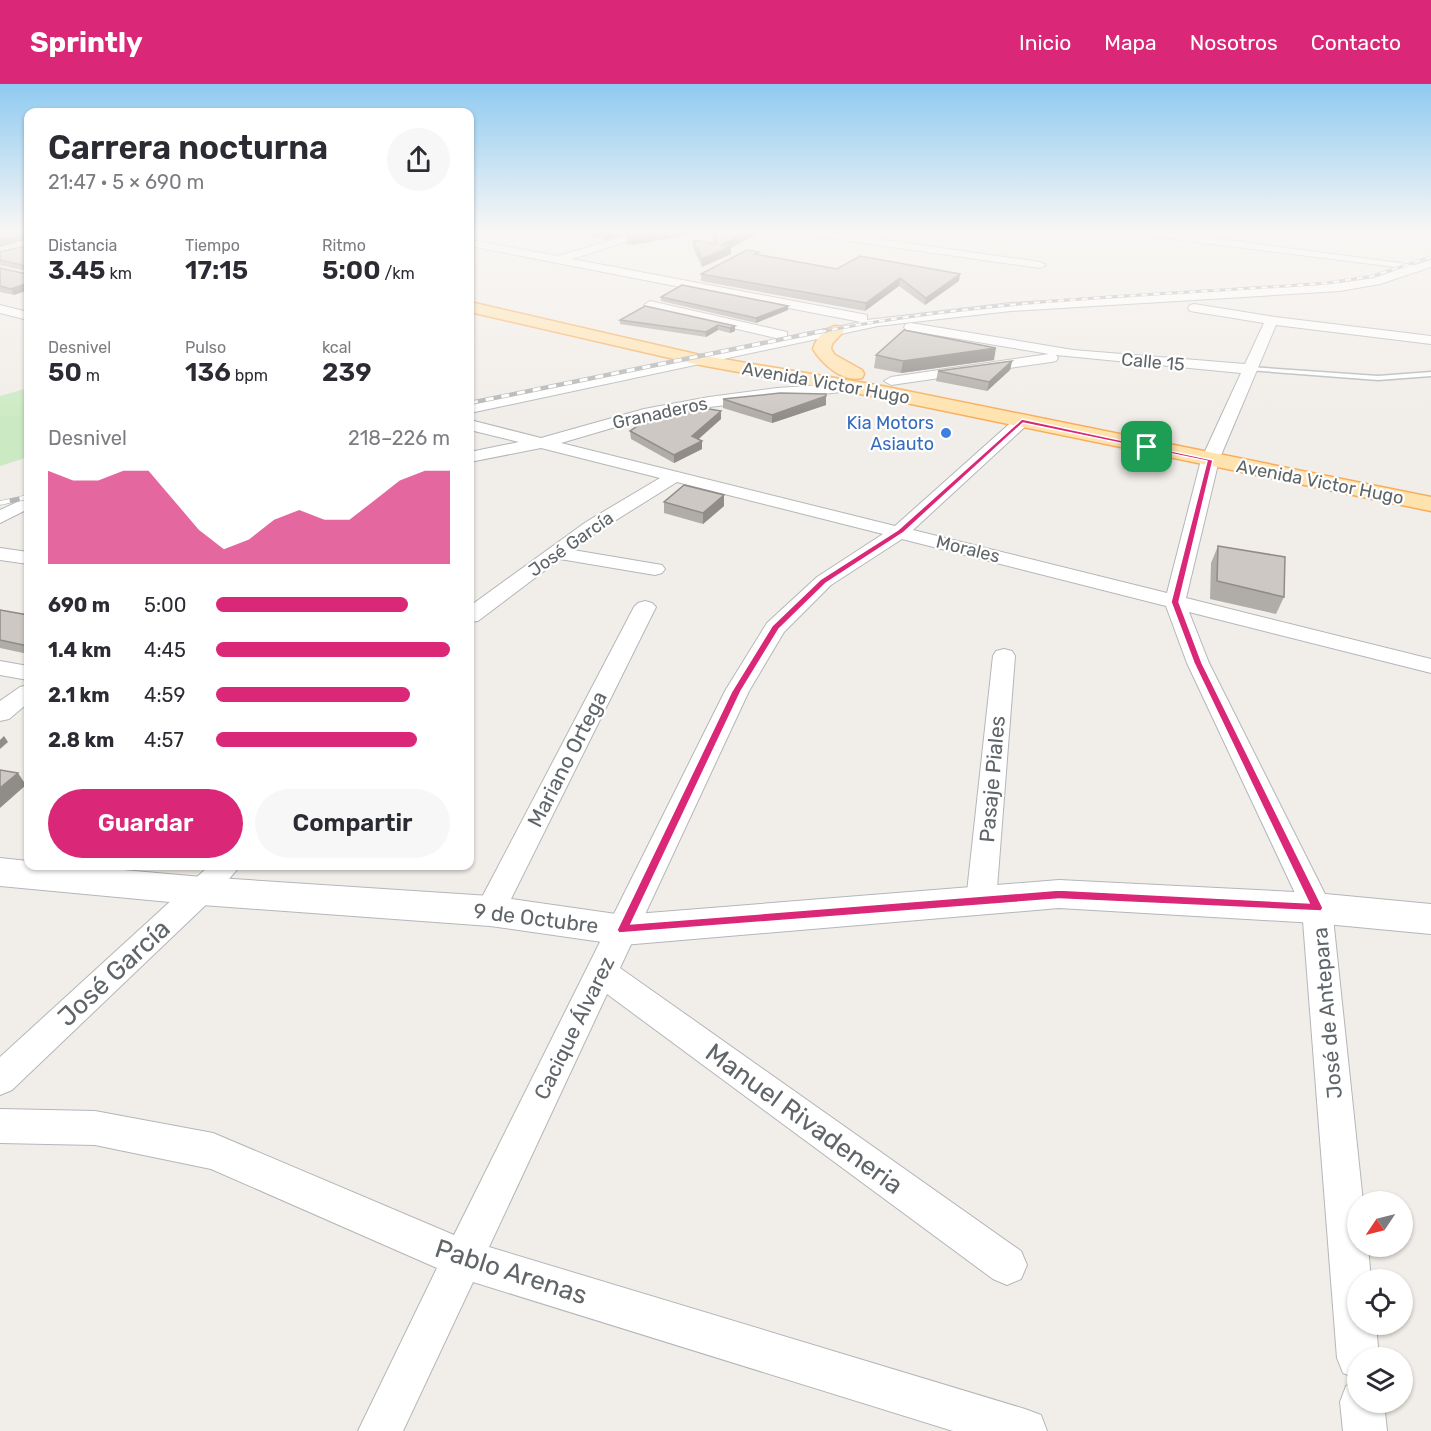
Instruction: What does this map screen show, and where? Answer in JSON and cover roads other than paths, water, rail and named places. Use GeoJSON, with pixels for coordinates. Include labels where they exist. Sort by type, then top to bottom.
{"type":"FeatureCollection","features":[{"type":"Feature","properties":{"kind":"main road","name":"Avenida Victor Hugo"},"geometry":{"type":"LineString","coordinates":[[474,298],[736,352],[1022,421],[1431,492]]}},
{"type":"Feature","properties":{"kind":"main road","name":"Avenida Victor Hugo"},"geometry":{"type":"LineString","coordinates":[[474,308],[690,358],[854,380],[891,381],[1431,504]]}},
{"type":"Feature","properties":{"kind":"main road"},"geometry":{"type":"LineString","coordinates":[[835,331],[824,342],[822,349],[828,359],[854,380]]}},
{"type":"Feature","properties":{"kind":"street"},"geometry":{"type":"LineString","coordinates":[[739,294],[862,318]]}},
{"type":"Feature","properties":{"kind":"street"},"geometry":{"type":"LineString","coordinates":[[474,407],[690,358],[718,349],[862,318],[984,302],[1119,294]]}},
{"type":"Feature","properties":{"kind":"street"},"geometry":{"type":"LineString","coordinates":[[474,398],[690,358],[736,352],[878,321],[1011,307],[1246,294]]}},
{"type":"Feature","properties":{"kind":"street"},"geometry":{"type":"LineString","coordinates":[[1148,301],[1270,321],[1431,340]]}},
{"type":"Feature","properties":{"kind":"street"},"geometry":{"type":"LineString","coordinates":[[650,305],[782,335]]}},
{"type":"Feature","properties":{"kind":"street"},"geometry":{"type":"LineString","coordinates":[[0,309],[24,315]]}},
{"type":"Feature","properties":{"kind":"street","name":"Calle 15"},"geometry":{"type":"LineString","coordinates":[[878,321],[1073,354],[1250,369]]}},
{"type":"Feature","properties":{"kind":"street"},"geometry":{"type":"LineString","coordinates":[[1175,602],[1213,453],[1270,321]]}},
{"type":"Feature","properties":{"kind":"street"},"geometry":{"type":"LineString","coordinates":[[891,381],[1073,354]]}},
{"type":"Feature","properties":{"kind":"street","name":"Granaderos"},"geometry":{"type":"LineString","coordinates":[[474,456],[544,442],[644,414],[854,380]]}},
{"type":"Feature","properties":{"kind":"street","name":"Cacique Álvarez"},"geometry":{"type":"LineString","coordinates":[[380,1431],[737,691],[775,628],[824,581],[901,531],[1022,421]]}},
{"type":"Feature","properties":{"kind":"street","name":"Morales"},"geometry":{"type":"LineString","coordinates":[[474,426],[901,531],[1431,666]]}},
{"type":"Feature","properties":{"kind":"street","name":"José García"},"geometry":{"type":"LineString","coordinates":[[474,613],[593,526],[675,476]]}},
{"type":"Feature","properties":{"kind":"street"},"geometry":{"type":"LineString","coordinates":[[3,554],[24,550]]}},
{"type":"Feature","properties":{"kind":"street"},"geometry":{"type":"LineString","coordinates":[[556,553],[655,569]]}},
{"type":"Feature","properties":{"kind":"street"},"geometry":{"type":"LineString","coordinates":[[3,554],[24,557]]}},
{"type":"Feature","properties":{"kind":"street","name":"José de Antepara"},"geometry":{"type":"LineString","coordinates":[[1175,602],[1198,663],[1317,908],[1357,1347]]}},
{"type":"Feature","properties":{"kind":"street","name":"Mariano Ortega"},"geometry":{"type":"LineString","coordinates":[[490,911],[645,607]]}},
{"type":"Feature","properties":{"kind":"street","name":"Pasaje Piales"},"geometry":{"type":"LineString","coordinates":[[981,901],[1004,656]]}},
{"type":"Feature","properties":{"kind":"street"},"geometry":{"type":"LineString","coordinates":[[0,668],[24,672]]}},
{"type":"Feature","properties":{"kind":"street"},"geometry":{"type":"LineString","coordinates":[[0,713],[24,695]]}},
{"type":"Feature","properties":{"kind":"street","name":"9 de Octubre"},"geometry":{"type":"LineString","coordinates":[[0,872],[214,878],[490,911],[623,930],[1059,894],[1317,908],[1431,919]]}},
{"type":"Feature","properties":{"kind":"street","name":"José García"},"geometry":{"type":"LineString","coordinates":[[0,1079],[214,878]]}},
{"type":"Feature","properties":{"kind":"street","name":"Manuel Rivadeneria"},"geometry":{"type":"LineString","coordinates":[[601,972],[1006,1265]]}},
{"type":"Feature","properties":{"kind":"street","name":"Pablo Arenas"},"geometry":{"type":"LineString","coordinates":[[0,1126],[95,1128],[213,1151],[462,1259],[1025,1431]]}},
{"type":"Feature","properties":{"kind":"street"},"geometry":{"type":"LineString","coordinates":[[1363,1413],[1365,1431]]}},
{"type":"Feature","properties":{"kind":"lane","name":"Calle 15"},"geometry":{"type":"LineString","coordinates":[[1250,369],[1378,378],[1431,374]]}},
{"type":"Feature","properties":{"kind":"railway"},"geometry":{"type":"LineString","coordinates":[[820,332],[883,321],[1009,305],[1165,294]]}},
{"type":"Feature","properties":{"kind":"railway"},"geometry":{"type":"LineString","coordinates":[[474,402],[827,330]]}},
{"type":"Feature","properties":{"kind":"railway"},"geometry":{"type":"LineString","coordinates":[[0,503],[24,498]]}},
{"type":"Feature","properties":{"kind":"place","name":"Kia Motors Asiauto"},"geometry":{"type":"Point","coordinates":[946,433]}}]}
